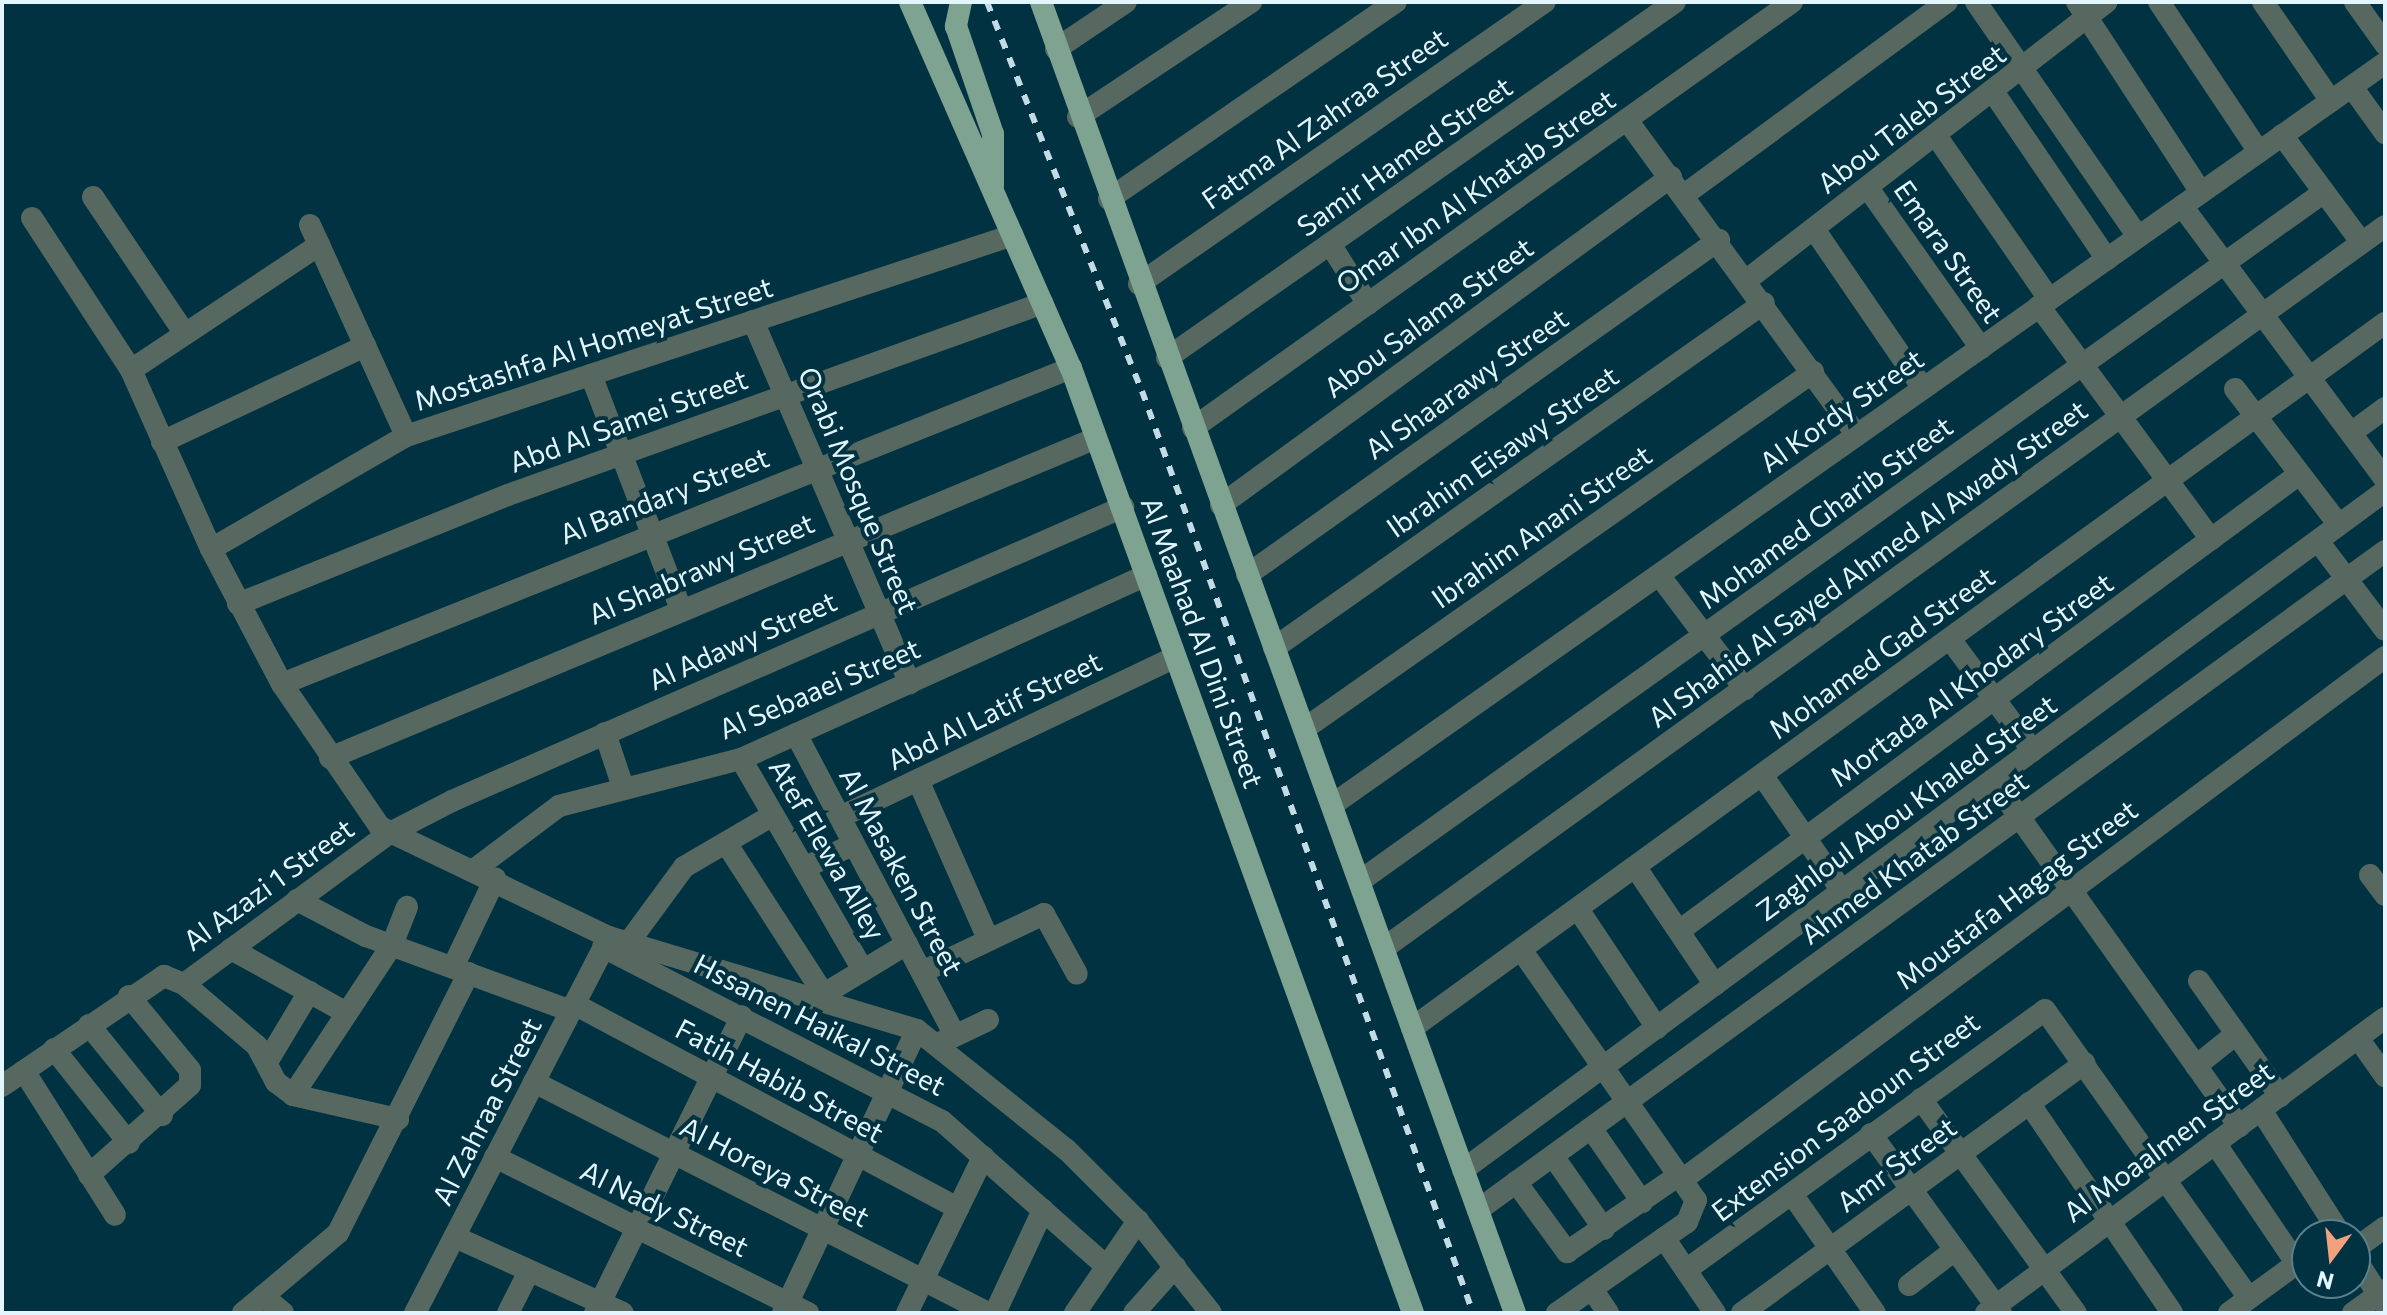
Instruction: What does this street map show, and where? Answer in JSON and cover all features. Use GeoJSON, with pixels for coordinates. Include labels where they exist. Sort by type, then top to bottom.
{"type":"FeatureCollection","features":[{"type":"Feature","properties":{"kind":"main road","name":"Al Maahad Al Dini Street"},"geometry":{"type":"LineString","coordinates":[[910,2],[1071,368],[1413,1313]]}},
{"type":"Feature","properties":{"kind":"main road"},"geometry":{"type":"LineString","coordinates":[[961,2],[956,26],[993,134],[992,189]]}},
{"type":"Feature","properties":{"kind":"main road"},"geometry":{"type":"LineString","coordinates":[[1026,2],[1056,49]]}},
{"type":"Feature","properties":{"kind":"main road"},"geometry":{"type":"LineString","coordinates":[[1041,2],[1078,117],[1360,881],[1515,1313]]}},
{"type":"Feature","properties":{"kind":"street"},"geometry":{"type":"LineString","coordinates":[[1056,49],[1126,2]]}},
{"type":"Feature","properties":{"kind":"street"},"geometry":{"type":"LineString","coordinates":[[1078,117],[1251,2]]}},
{"type":"Feature","properties":{"kind":"street"},"geometry":{"type":"LineString","coordinates":[[1109,199],[1396,2]]}},
{"type":"Feature","properties":{"kind":"street","name":"Fatma Al Zahraa Street"},"geometry":{"type":"LineString","coordinates":[[1139,284],[1544,2]]}},
{"type":"Feature","properties":{"kind":"street","name":"Samir Hamed Street"},"geometry":{"type":"LineString","coordinates":[[1167,358],[1675,2]]}},
{"type":"Feature","properties":{"kind":"street","name":"Omar Ibn Al Khatab Street"},"geometry":{"type":"LineString","coordinates":[[1193,428],[1792,2]]}},
{"type":"Feature","properties":{"kind":"street","name":"Abou Salama Street"},"geometry":{"type":"LineString","coordinates":[[1221,505],[1947,2]]}},
{"type":"Feature","properties":{"kind":"street"},"geometry":{"type":"LineString","coordinates":[[1976,2],[2138,237]]}},
{"type":"Feature","properties":{"kind":"street","name":"Abou Taleb Street"},"geometry":{"type":"LineString","coordinates":[[1748,279],[2023,72],[2082,10],[2107,2]]}},
{"type":"Feature","properties":{"kind":"street"},"geometry":{"type":"LineString","coordinates":[[2159,2],[2259,152]]}},
{"type":"Feature","properties":{"kind":"street"},"geometry":{"type":"LineString","coordinates":[[2263,2],[2331,101]]}},
{"type":"Feature","properties":{"kind":"street"},"geometry":{"type":"LineString","coordinates":[[2355,2],[2385,44]]}},
{"type":"Feature","properties":{"kind":"street"},"geometry":{"type":"LineString","coordinates":[[2082,10],[2201,192]]}},
{"type":"Feature","properties":{"kind":"street","name":"Al Kordy Street"},"geometry":{"type":"LineString","coordinates":[[1332,805],[2385,63]]}},
{"type":"Feature","properties":{"kind":"street"},"geometry":{"type":"LineString","coordinates":[[2352,87],[2385,133]]}},
{"type":"Feature","properties":{"kind":"street"},"geometry":{"type":"LineString","coordinates":[[1994,93],[2107,259]]}},
{"type":"Feature","properties":{"kind":"street"},"geometry":{"type":"LineString","coordinates":[[1627,120],[1748,279],[1857,435]]}},
{"type":"Feature","properties":{"kind":"street"},"geometry":{"type":"LineString","coordinates":[[2282,135],[2362,243]]}},
{"type":"Feature","properties":{"kind":"street"},"geometry":{"type":"LineString","coordinates":[[1937,137],[2082,364],[2211,539]]}},
{"type":"Feature","properties":{"kind":"street","name":"Emara Street"},"geometry":{"type":"LineString","coordinates":[[1868,188],[1981,348]]}},
{"type":"Feature","properties":{"kind":"street","name":"Mohamed Gharib Street"},"geometry":{"type":"LineString","coordinates":[[1360,881],[2324,192]]}},
{"type":"Feature","properties":{"kind":"street"},"geometry":{"type":"LineString","coordinates":[[93,197],[185,334]]}},
{"type":"Feature","properties":{"kind":"street"},"geometry":{"type":"LineString","coordinates":[[2182,206],[2385,479]]}},
{"type":"Feature","properties":{"kind":"street"},"geometry":{"type":"LineString","coordinates":[[32,218],[131,370],[211,549],[282,684],[330,758],[388,834],[475,869],[614,942],[826,998],[946,1040],[1067,1150],[1138,1221],[1211,1313]]}},
{"type":"Feature","properties":{"kind":"street","name":"Al Shahid Al Sayed Ahmed Al Awady Street"},"geometry":{"type":"LineString","coordinates":[[1384,948],[2385,226]]}},
{"type":"Feature","properties":{"kind":"street"},"geometry":{"type":"LineString","coordinates":[[1814,229],[1923,388]]}},
{"type":"Feature","properties":{"kind":"street"},"geometry":{"type":"LineString","coordinates":[[131,370],[185,334],[314,235],[406,436]]}},
{"type":"Feature","properties":{"kind":"street","name":"Mostashfa Al Homeyat Street"},"geometry":{"type":"LineString","coordinates":[[211,549],[406,436],[1013,235]]}},
{"type":"Feature","properties":{"kind":"street","name":"Al Shaarawy Street"},"geometry":{"type":"LineString","coordinates":[[1247,575],[1719,240]]}},
{"type":"Feature","properties":{"kind":"street"},"geometry":{"type":"LineString","coordinates":[[1330,244],[1368,304]]}},
{"type":"Feature","properties":{"kind":"street","name":"Abd Al Samei Street"},"geometry":{"type":"LineString","coordinates":[[238,604],[621,454],[1043,303]]}},
{"type":"Feature","properties":{"kind":"street","name":"Ibrahim Eisawy Street"},"geometry":{"type":"LineString","coordinates":[[1274,648],[1764,303]]}},
{"type":"Feature","properties":{"kind":"street","name":"Orabi Mosque Street"},"geometry":{"type":"LineString","coordinates":[[753,321],[910,683]]}},
{"type":"Feature","properties":{"kind":"street","name":"Mohamed Gad Street"},"geometry":{"type":"LineString","coordinates":[[1412,1028],[2385,323]]}},
{"type":"Feature","properties":{"kind":"street"},"geometry":{"type":"LineString","coordinates":[[162,442],[365,346]]}},
{"type":"Feature","properties":{"kind":"street","name":"Al Bandary Street"},"geometry":{"type":"LineString","coordinates":[[282,684],[651,533],[1071,368]]}},
{"type":"Feature","properties":{"kind":"street","name":"Ibrahim Anani Street"},"geometry":{"type":"LineString","coordinates":[[1304,729],[1813,372]]}},
{"type":"Feature","properties":{"kind":"street"},"geometry":{"type":"LineString","coordinates":[[591,375],[680,607]]}},
{"type":"Feature","properties":{"kind":"street"},"geometry":{"type":"LineString","coordinates":[[2235,389],[2339,525]]}},
{"type":"Feature","properties":{"kind":"street"},"geometry":{"type":"LineString","coordinates":[[2351,433],[2385,408]]}},
{"type":"Feature","properties":{"kind":"street","name":"Al Shabrawy Street"},"geometry":{"type":"LineString","coordinates":[[330,758],[680,607],[1096,438]]}},
{"type":"Feature","properties":{"kind":"street","name":"Mortada Al Khodary Street"},"geometry":{"type":"LineString","coordinates":[[1679,931],[2298,475]]}},
{"type":"Feature","properties":{"kind":"street","name":"Zaghloul Abou Khaled Street"},"geometry":{"type":"LineString","coordinates":[[1463,1170],[2385,491]]}},
{"type":"Feature","properties":{"kind":"street","name":"Al Adawy Street"},"geometry":{"type":"LineString","coordinates":[[388,834],[605,733],[1123,507]]}},
{"type":"Feature","properties":{"kind":"street"},"geometry":{"type":"LineString","coordinates":[[2318,541],[2385,630]]}},
{"type":"Feature","properties":{"kind":"street","name":"Ahmed Khatab Street"},"geometry":{"type":"LineString","coordinates":[[1478,1210],[2385,551]]}},
{"type":"Feature","properties":{"kind":"street","name":"Al Sebaaei Street"},"geometry":{"type":"LineString","coordinates":[[475,869],[559,806],[741,759],[1146,575]]}},
{"type":"Feature","properties":{"kind":"street"},"geometry":{"type":"LineString","coordinates":[[1659,575],[1745,689]]}},
{"type":"Feature","properties":{"kind":"street"},"geometry":{"type":"LineString","coordinates":[[1950,639],[2033,751]]}},
{"type":"Feature","properties":{"kind":"street","name":"Abd Al Latif Street"},"geometry":{"type":"LineString","coordinates":[[840,817],[1175,657]]}},
{"type":"Feature","properties":{"kind":"street","name":"Moustafa Hagag Street"},"geometry":{"type":"LineString","coordinates":[[1516,1182],[1563,1250],[1604,1229],[1681,1177],[2385,657]]}},
{"type":"Feature","properties":{"kind":"street"},"geometry":{"type":"LineString","coordinates":[[605,733],[623,787]]}},
{"type":"Feature","properties":{"kind":"street","name":"Al Masaken Street"},"geometry":{"type":"LineString","coordinates":[[796,734],[922,972],[946,1040]]}},
{"type":"Feature","properties":{"kind":"street","name":"Atef Elewa Alley"},"geometry":{"type":"LineString","coordinates":[[741,759],[863,970]]}},
{"type":"Feature","properties":{"kind":"street"},"geometry":{"type":"LineString","coordinates":[[1762,775],[1842,891]]}},
{"type":"Feature","properties":{"kind":"street"},"geometry":{"type":"LineString","coordinates":[[918,780],[988,939]]}},
{"type":"Feature","properties":{"kind":"street"},"geometry":{"type":"LineString","coordinates":[[1993,780],[2239,1126]]}},
{"type":"Feature","properties":{"kind":"street"},"geometry":{"type":"LineString","coordinates":[[614,942],[684,867],[773,815]]}},
{"type":"Feature","properties":{"kind":"street","name":"Al Azazi 1 Street"},"geometry":{"type":"LineString","coordinates":[[184,984],[388,834]]}},
{"type":"Feature","properties":{"kind":"street"},"geometry":{"type":"LineString","coordinates":[[726,843],[826,998]]}},
{"type":"Feature","properties":{"kind":"street"},"geometry":{"type":"LineString","coordinates":[[804,868],[854,844]]}},
{"type":"Feature","properties":{"kind":"street"},"geometry":{"type":"LineString","coordinates":[[1636,868],[1715,985]]}},
{"type":"Feature","properties":{"kind":"street"},"geometry":{"type":"LineString","coordinates":[[2370,875],[2385,895]]}},
{"type":"Feature","properties":{"kind":"street"},"geometry":{"type":"LineString","coordinates":[[243,1313],[338,1233],[398,1119],[461,970],[495,879]]}},
{"type":"Feature","properties":{"kind":"street","name":"Fatih Habib Street"},"geometry":{"type":"LineString","coordinates":[[297,900],[392,945],[572,1008],[712,1077],[958,1208]]}},
{"type":"Feature","properties":{"kind":"street"},"geometry":{"type":"LineString","coordinates":[[293,1095],[392,945],[407,907]]}},
{"type":"Feature","properties":{"kind":"street"},"geometry":{"type":"LineString","coordinates":[[1578,909],[1657,1028]]}},
{"type":"Feature","properties":{"kind":"street"},"geometry":{"type":"LineString","coordinates":[[922,972],[1044,914],[1077,974]]}},
{"type":"Feature","properties":{"kind":"street","name":"Al Zahraa Street"},"geometry":{"type":"LineString","coordinates":[[415,1313],[572,1008],[614,942]]}},
{"type":"Feature","properties":{"kind":"street","name":"Hssanen Haikal Street"},"geometry":{"type":"LineString","coordinates":[[614,942],[742,1016],[888,1089],[983,1157],[1105,1265]]}},
{"type":"Feature","properties":{"kind":"street"},"geometry":{"type":"LineString","coordinates":[[826,998],[863,970],[907,944]]}},
{"type":"Feature","properties":{"kind":"street"},"geometry":{"type":"LineString","coordinates":[[231,949],[347,1013]]}},
{"type":"Feature","properties":{"kind":"street"},"geometry":{"type":"LineString","coordinates":[[1522,951],[1681,1177],[1696,1208],[1664,1238],[1557,1313]]}},
{"type":"Feature","properties":{"kind":"street"},"geometry":{"type":"LineString","coordinates":[[2,1086],[129,996],[164,976],[184,984],[267,1062],[276,1082],[293,1095],[398,1119]]}},
{"type":"Feature","properties":{"kind":"street"},"geometry":{"type":"LineString","coordinates":[[2199,981],[2280,1096]]}},
{"type":"Feature","properties":{"kind":"street"},"geometry":{"type":"LineString","coordinates":[[267,1062],[309,992]]}},
{"type":"Feature","properties":{"kind":"street"},"geometry":{"type":"LineString","coordinates":[[89,1175],[182,1098],[190,1070],[129,996]]}},
{"type":"Feature","properties":{"kind":"street","name":"Extension Saadoun Street"},"geometry":{"type":"LineString","coordinates":[[1686,1270],[2040,1010],[2085,1063]]}},
{"type":"Feature","properties":{"kind":"street"},"geometry":{"type":"LineString","coordinates":[[597,1308],[742,1016]]}},
{"type":"Feature","properties":{"kind":"street","name":"Al Moaalmen Street"},"geometry":{"type":"LineString","coordinates":[[1994,1311],[2045,1269],[2385,1018]]}},
{"type":"Feature","properties":{"kind":"street"},"geometry":{"type":"LineString","coordinates":[[946,1040],[988,1020]]}},
{"type":"Feature","properties":{"kind":"street"},"geometry":{"type":"LineString","coordinates":[[89,1025],[162,1115]]}},
{"type":"Feature","properties":{"kind":"street"},"geometry":{"type":"LineString","coordinates":[[785,1308],[917,1030]]}},
{"type":"Feature","properties":{"kind":"street"},"geometry":{"type":"LineString","coordinates":[[2196,1066],[2236,1034]]}},
{"type":"Feature","properties":{"kind":"street"},"geometry":{"type":"LineString","coordinates":[[2358,1038],[2385,1076]]}},
{"type":"Feature","properties":{"kind":"street"},"geometry":{"type":"LineString","coordinates":[[54,1049],[129,1143]]}},
{"type":"Feature","properties":{"kind":"street"},"geometry":{"type":"LineString","coordinates":[[2085,1063],[2169,1178],[2249,1298]]}},
{"type":"Feature","properties":{"kind":"street","name":"Amr Street"},"geometry":{"type":"LineString","coordinates":[[1742,1313],[2085,1063]]}},
{"type":"Feature","properties":{"kind":"street"},"geometry":{"type":"LineString","coordinates":[[24,1071],[115,1215]]}},
{"type":"Feature","properties":{"kind":"street","name":"Al Horeya Street"},"geometry":{"type":"LineString","coordinates":[[534,1082],[988,1313]]}},
{"type":"Feature","properties":{"kind":"street"},"geometry":{"type":"LineString","coordinates":[[1921,1099],[2076,1313]]}},
{"type":"Feature","properties":{"kind":"street"},"geometry":{"type":"LineString","coordinates":[[2029,1103],[2172,1313]]}},
{"type":"Feature","properties":{"kind":"street"},"geometry":{"type":"LineString","coordinates":[[2261,1110],[2331,1219]]}},
{"type":"Feature","properties":{"kind":"street"},"geometry":{"type":"LineString","coordinates":[[1591,1128],[1642,1202]]}},
{"type":"Feature","properties":{"kind":"street"},"geometry":{"type":"LineString","coordinates":[[1871,1134],[1955,1250],[1994,1311]]}},
{"type":"Feature","properties":{"kind":"street"},"geometry":{"type":"LineString","coordinates":[[2215,1143],[2291,1245]]}},
{"type":"Feature","properties":{"kind":"street"},"geometry":{"type":"LineString","coordinates":[[1553,1156],[1604,1229]]}},
{"type":"Feature","properties":{"kind":"street","name":"Al Nady Street"},"geometry":{"type":"LineString","coordinates":[[495,1157],[637,1228],[785,1308],[808,1313]]}},
{"type":"Feature","properties":{"kind":"street"},"geometry":{"type":"LineString","coordinates":[[907,1313],[983,1157]]}},
{"type":"Feature","properties":{"kind":"street"},"geometry":{"type":"LineString","coordinates":[[1792,1194],[1873,1312]]}},
{"type":"Feature","properties":{"kind":"street"},"geometry":{"type":"LineString","coordinates":[[995,1313],[1043,1210]]}},
{"type":"Feature","properties":{"kind":"street"},"geometry":{"type":"LineString","coordinates":[[1077,1312],[1105,1265],[1138,1221]]}},
{"type":"Feature","properties":{"kind":"street"},"geometry":{"type":"LineString","coordinates":[[455,1237],[529,1271],[597,1308],[623,1313]]}},
{"type":"Feature","properties":{"kind":"street"},"geometry":{"type":"LineString","coordinates":[[1664,1238],[1715,1313]]}},
{"type":"Feature","properties":{"kind":"street"},"geometry":{"type":"LineString","coordinates":[[1909,1285],[1955,1250]]}},
{"type":"Feature","properties":{"kind":"street"},"geometry":{"type":"LineString","coordinates":[[1134,1313],[1175,1267]]}},
{"type":"Feature","properties":{"kind":"street"},"geometry":{"type":"LineString","coordinates":[[2229,1313],[2291,1268]]}},
{"type":"Feature","properties":{"kind":"street"},"geometry":{"type":"LineString","coordinates":[[508,1313],[529,1271]]}},
{"type":"Feature","properties":{"kind":"street"},"geometry":{"type":"LineString","coordinates":[[2353,1313],[2383,1296],[2371,1280]]}},
{"type":"Feature","properties":{"kind":"street"},"geometry":{"type":"LineString","coordinates":[[1592,1289],[1608,1313]]}},
{"type":"Feature","properties":{"kind":"street"},"geometry":{"type":"LineString","coordinates":[[263,1296],[283,1313]]}},
{"type":"Feature","properties":{"kind":"railway"},"geometry":{"type":"LineString","coordinates":[[987,2],[1142,391],[1473,1313]]}}]}
